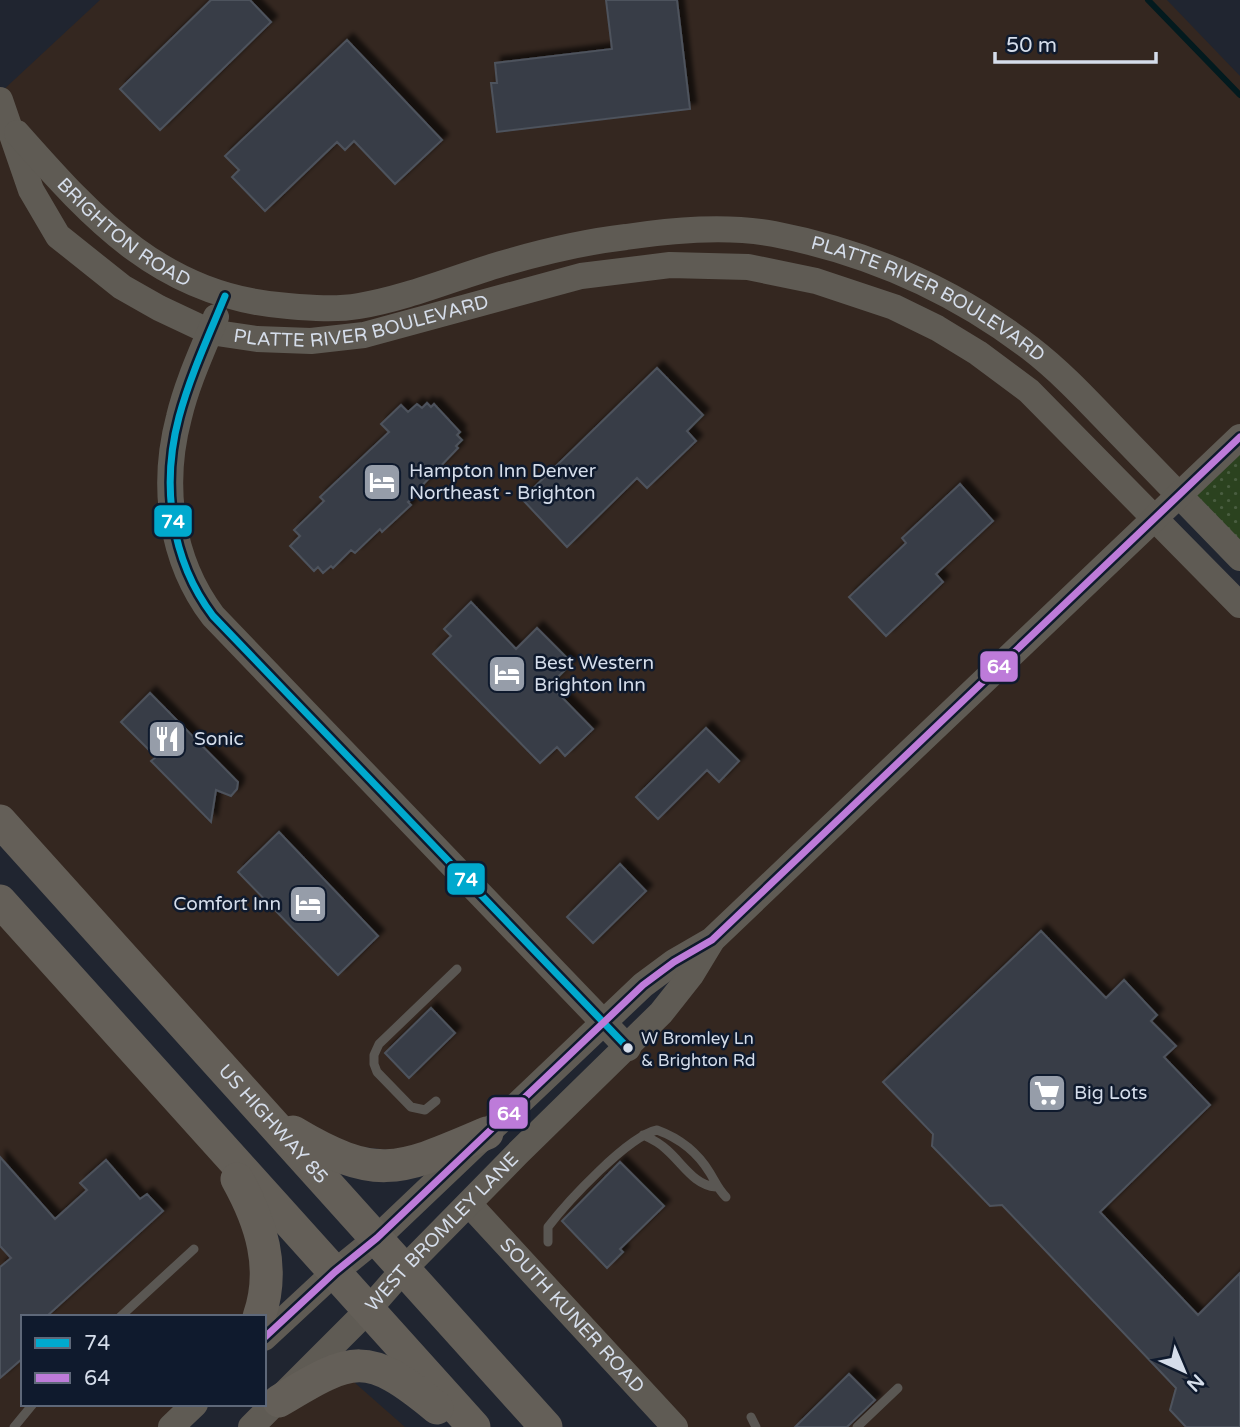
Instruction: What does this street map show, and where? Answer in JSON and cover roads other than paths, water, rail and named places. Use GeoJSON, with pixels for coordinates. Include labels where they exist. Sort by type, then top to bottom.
{"type":"FeatureCollection","features":[{"type":"Feature","properties":{"kind":"highway","name":"US HIGHWAY 85"},"geometry":{"type":"LineString","coordinates":[[0,821],[546,1427]]}},
{"type":"Feature","properties":{"kind":"highway"},"geometry":{"type":"LineString","coordinates":[[0,901],[474,1427]]}},
{"type":"Feature","properties":{"kind":"highway"},"geometry":{"type":"LineString","coordinates":[[263,1114],[332,1154],[370,1166],[411,1163],[486,1133]]}},
{"type":"Feature","properties":{"kind":"highway"},"geometry":{"type":"LineString","coordinates":[[212,1138],[240,1184],[265,1249],[267,1281],[259,1315]]}},
{"type":"Feature","properties":{"kind":"highway"},"geometry":{"type":"LineString","coordinates":[[279,1401],[338,1368],[363,1364],[383,1370],[404,1382],[459,1427]]}},
{"type":"Feature","properties":{"kind":"main road","name":"BRIGHTON ROAD"},"geometry":{"type":"LineString","coordinates":[[3,109],[100,223],[175,276],[225,296]]}},
{"type":"Feature","properties":{"kind":"main road","name":"BRIGHTON ROAD"},"geometry":{"type":"LineString","coordinates":[[3,109],[31,191],[58,236],[122,288],[210,332]]}},
{"type":"Feature","properties":{"kind":"main road","name":"PLATTE RIVER BOULEVARD"},"geometry":{"type":"LineString","coordinates":[[225,296],[273,305],[322,309],[358,306],[500,264],[593,241],[652,233],[719,229],[771,233],[873,260],[935,287],[983,315],[1028,347],[1075,388],[1240,558]]}},
{"type":"Feature","properties":{"kind":"main road"},"geometry":{"type":"LineString","coordinates":[[533,255],[543,286]]}},
{"type":"Feature","properties":{"kind":"main road","name":"PLATTE RIVER BOULEVARD"},"geometry":{"type":"LineString","coordinates":[[500,264],[511,295]]}},
{"type":"Feature","properties":{"kind":"main road","name":"PLATTE RIVER BOULEVARD"},"geometry":{"type":"LineString","coordinates":[[210,332],[257,339],[311,341],[365,335],[581,276],[670,265],[748,267],[816,281],[894,307],[959,341],[1014,379],[1050,411],[1240,606]]}},
{"type":"Feature","properties":{"kind":"main road"},"geometry":{"type":"LineString","coordinates":[[225,296],[179,414],[171,466],[176,538],[190,581],[213,615],[628,1048]]}},
{"type":"Feature","properties":{"kind":"main road","name":"WEST BROMLEY LANE"},"geometry":{"type":"LineString","coordinates":[[266,1336],[335,1272],[377,1238],[658,973],[712,940],[1240,437]]}},
{"type":"Feature","properties":{"kind":"main road","name":"WEST BROMLEY LANE"},"geometry":{"type":"LineString","coordinates":[[251,1427],[369,1309],[404,1269],[628,1048],[678,993],[712,940]]}},
{"type":"Feature","properties":{"kind":"main road","name":"SOUTH KUNER ROAD"},"geometry":{"type":"LineString","coordinates":[[469,1204],[675,1427]]}},
{"type":"Feature","properties":{"kind":"main road"},"geometry":{"type":"LineString","coordinates":[[171,1427],[193,1406]]}},
{"type":"Feature","properties":{"kind":"lane"},"geometry":{"type":"LineString","coordinates":[[436,1101],[425,1110],[411,1107],[377,1072],[374,1055],[379,1044],[457,969]]}},
{"type":"Feature","properties":{"kind":"lane"},"geometry":{"type":"LineString","coordinates":[[548,1242],[548,1227],[555,1217],[629,1145],[657,1130],[684,1143],[707,1169],[716,1187],[726,1197]]}},
{"type":"Feature","properties":{"kind":"lane"},"geometry":{"type":"LineString","coordinates":[[642,1136],[666,1149],[697,1181],[705,1186],[716,1187]]}},
{"type":"Feature","properties":{"kind":"lane"},"geometry":{"type":"LineString","coordinates":[[122,1315],[194,1249]]}},
{"type":"Feature","properties":{"kind":"lane"},"geometry":{"type":"LineString","coordinates":[[857,1427],[898,1388]]}},
{"type":"Feature","properties":{"kind":"lane"},"geometry":{"type":"LineString","coordinates":[[14,1427],[31,1406]]}},
{"type":"Feature","properties":{"kind":"lane"},"geometry":{"type":"LineString","coordinates":[[751,1417],[756,1427]]}},
{"type":"Feature","properties":{"kind":"waterway"},"geometry":{"type":"LineString","coordinates":[[1148,0],[1240,95]]}},
{"type":"Feature","properties":{"kind":"place","name":"Hampton Inn Denver Northeast - Brighton"},"geometry":{"type":"Point","coordinates":[382,482]}},
{"type":"Feature","properties":{"kind":"place","name":"Best Western Brighton Inn"},"geometry":{"type":"Point","coordinates":[507,674]}},
{"type":"Feature","properties":{"kind":"place","name":"Sonic"},"geometry":{"type":"Point","coordinates":[167,739]}},
{"type":"Feature","properties":{"kind":"place","name":"Comfort Inn"},"geometry":{"type":"Point","coordinates":[308,904]}},
{"type":"Feature","properties":{"kind":"place","name":"W Bromley Ln & Brighton Rd"},"geometry":{"type":"Point","coordinates":[628,1048]}},
{"type":"Feature","properties":{"kind":"place","name":"Big Lots"},"geometry":{"type":"Point","coordinates":[1047,1093]}}]}
